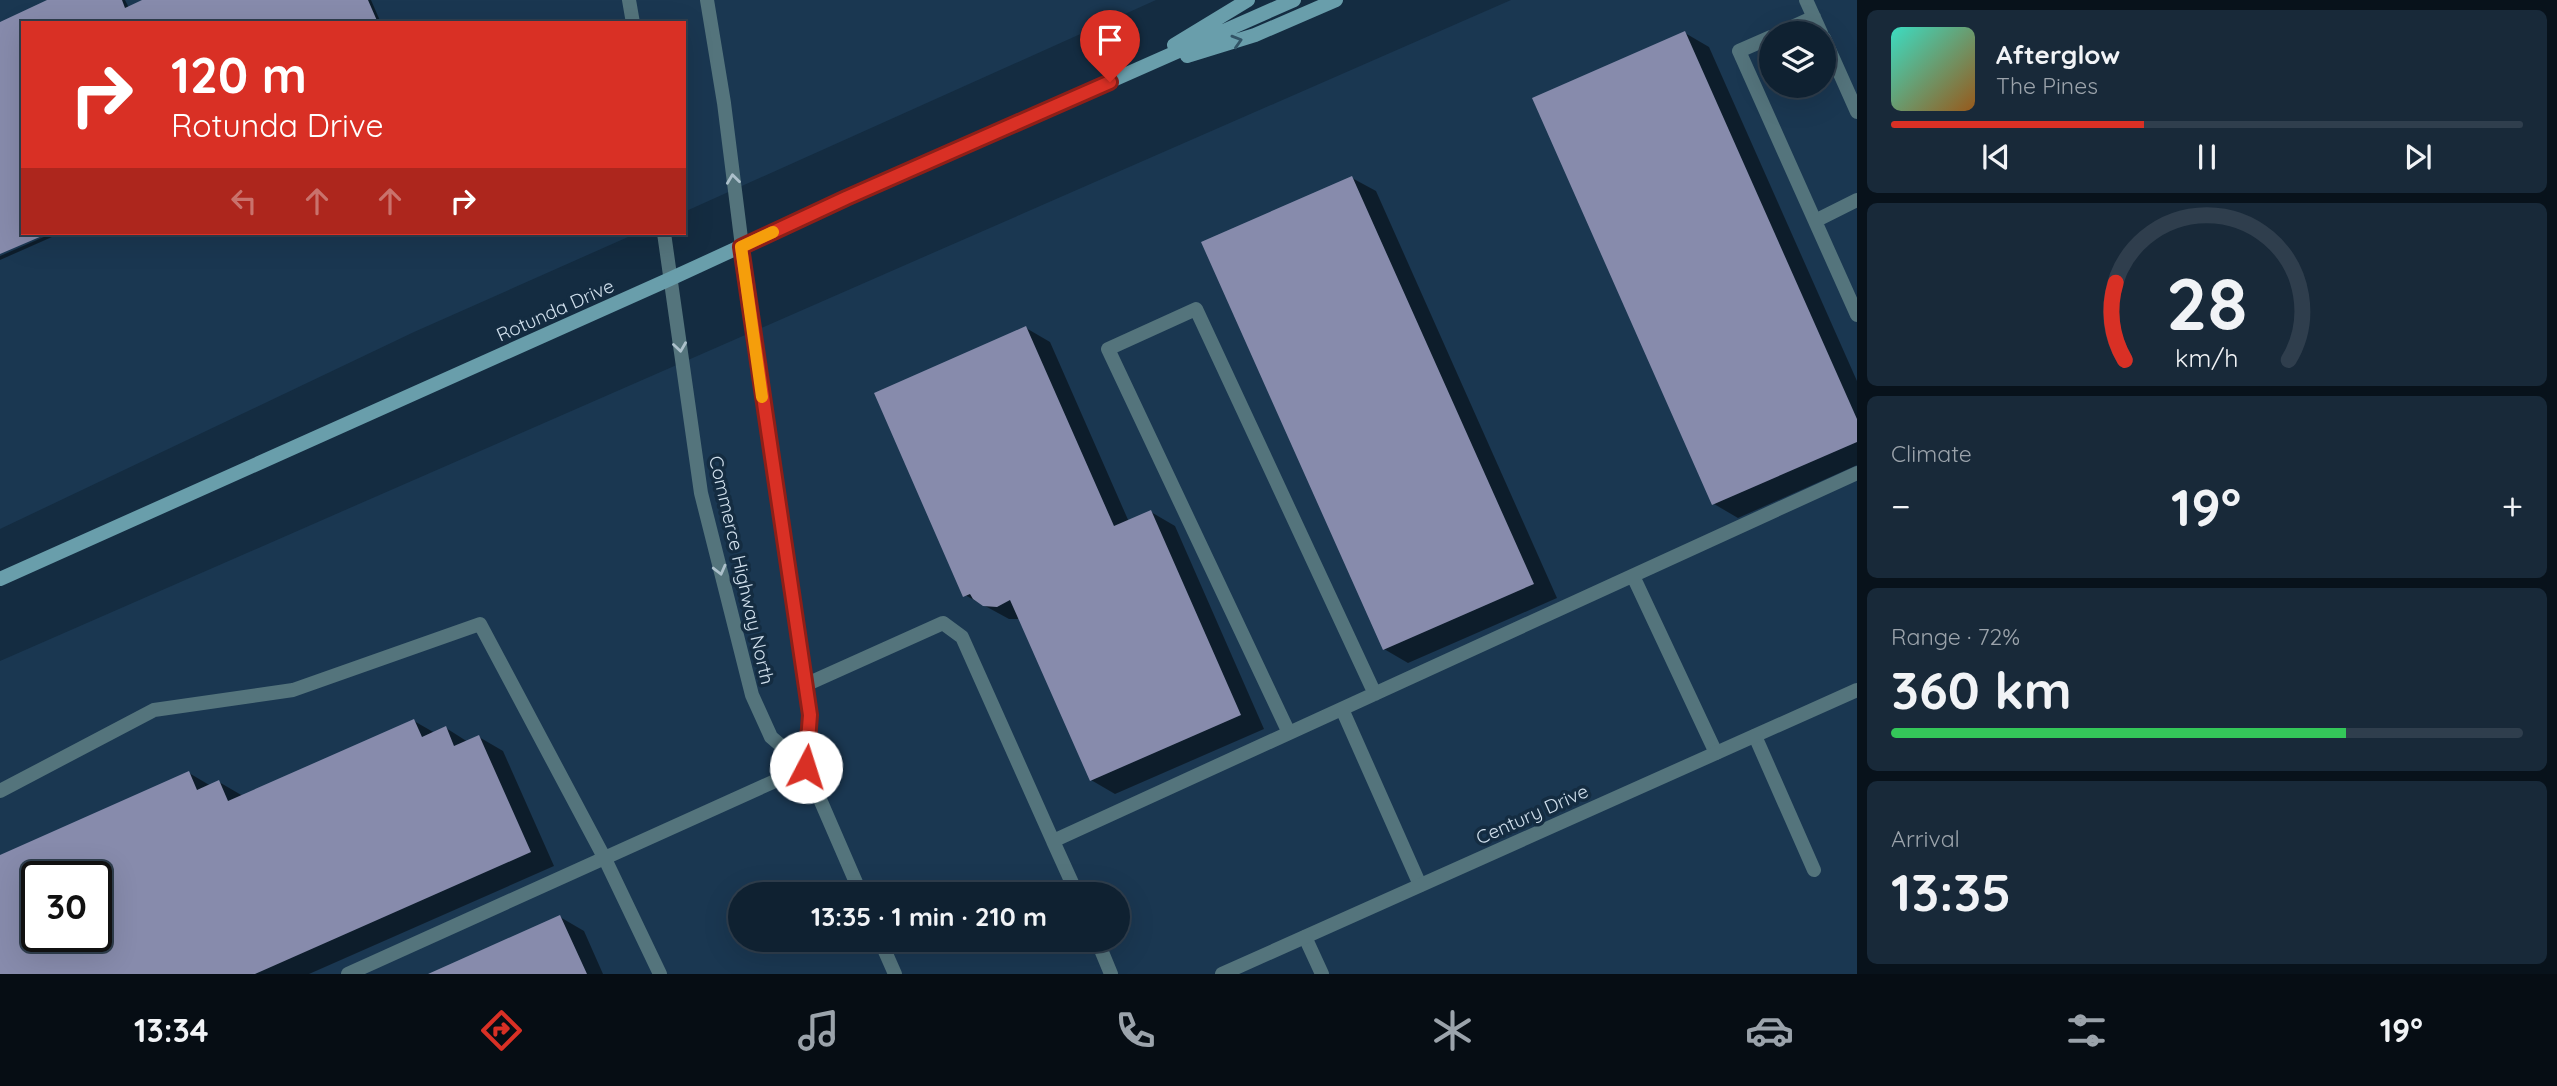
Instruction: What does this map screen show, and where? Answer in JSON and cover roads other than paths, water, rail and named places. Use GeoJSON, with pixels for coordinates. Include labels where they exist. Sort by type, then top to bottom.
{"type":"FeatureCollection","features":[{"type":"Feature","properties":{"kind":"main road","name":"Rotunda Drive"},"geometry":{"type":"LineString","coordinates":[[1125,75],[1248,0]]}},
{"type":"Feature","properties":{"kind":"main road","name":"Rotunda Drive"},"geometry":{"type":"LineString","coordinates":[[0,579],[846,198],[1294,0]]}},
{"type":"Feature","properties":{"kind":"main road"},"geometry":{"type":"LineString","coordinates":[[1125,75],[1255,35],[1336,0]]}},
{"type":"Feature","properties":{"kind":"street"},"geometry":{"type":"LineString","coordinates":[[629,0],[633,21]]}},
{"type":"Feature","properties":{"kind":"street","name":"Commerce Highway North"},"geometry":{"type":"LineString","coordinates":[[707,0],[724,103],[741,247],[810,715],[806,767]]}},
{"type":"Feature","properties":{"kind":"street"},"geometry":{"type":"LineString","coordinates":[[1806,0],[1816,21]]}},
{"type":"Feature","properties":{"kind":"street"},"geometry":{"type":"LineString","coordinates":[[1805,21],[1814,17]]}},
{"type":"Feature","properties":{"kind":"street"},"geometry":{"type":"LineString","coordinates":[[1759,42],[1739,51],[1759,95]]}},
{"type":"Feature","properties":{"kind":"street"},"geometry":{"type":"LineString","coordinates":[[1836,64],[1857,112]]}},
{"type":"Feature","properties":{"kind":"street"},"geometry":{"type":"LineString","coordinates":[[1760,98],[1857,315]]}},
{"type":"Feature","properties":{"kind":"street"},"geometry":{"type":"LineString","coordinates":[[1815,220],[1857,200]]}},
{"type":"Feature","properties":{"kind":"street","name":"Commerce Highway North"},"geometry":{"type":"LineString","coordinates":[[664,235],[701,493],[752,695],[771,737],[806,767],[856,882]]}},
{"type":"Feature","properties":{"kind":"street"},"geometry":{"type":"LineString","coordinates":[[1289,733],[1108,349],[1196,309],[1375,694]]}},
{"type":"Feature","properties":{"kind":"street"},"geometry":{"type":"LineString","coordinates":[[1053,841],[1857,473]]}},
{"type":"Feature","properties":{"kind":"street"},"geometry":{"type":"LineString","coordinates":[[1633,576],[1716,753]]}},
{"type":"Feature","properties":{"kind":"street"},"geometry":{"type":"LineString","coordinates":[[805,685],[943,623],[961,637],[1072,882]]}},
{"type":"Feature","properties":{"kind":"street"},"geometry":{"type":"LineString","coordinates":[[0,791],[154,710],[293,690],[480,624],[605,859],[660,974]]}},
{"type":"Feature","properties":{"kind":"street","name":"Century Drive"},"geometry":{"type":"LineString","coordinates":[[1222,974],[1857,690]]}},
{"type":"Feature","properties":{"kind":"street"},"geometry":{"type":"LineString","coordinates":[[1342,709],[1420,885]]}},
{"type":"Feature","properties":{"kind":"street"},"geometry":{"type":"LineString","coordinates":[[1755,736],[1814,870]]}},
{"type":"Feature","properties":{"kind":"street"},"geometry":{"type":"LineString","coordinates":[[348,974],[806,767]]}},
{"type":"Feature","properties":{"kind":"street"},"geometry":{"type":"LineString","coordinates":[[1305,937],[1322,974]]}},
{"type":"Feature","properties":{"kind":"street"},"geometry":{"type":"LineString","coordinates":[[885,952],[895,974]]}},
{"type":"Feature","properties":{"kind":"street"},"geometry":{"type":"LineString","coordinates":[[1102,952],[1111,974]]}}]}
